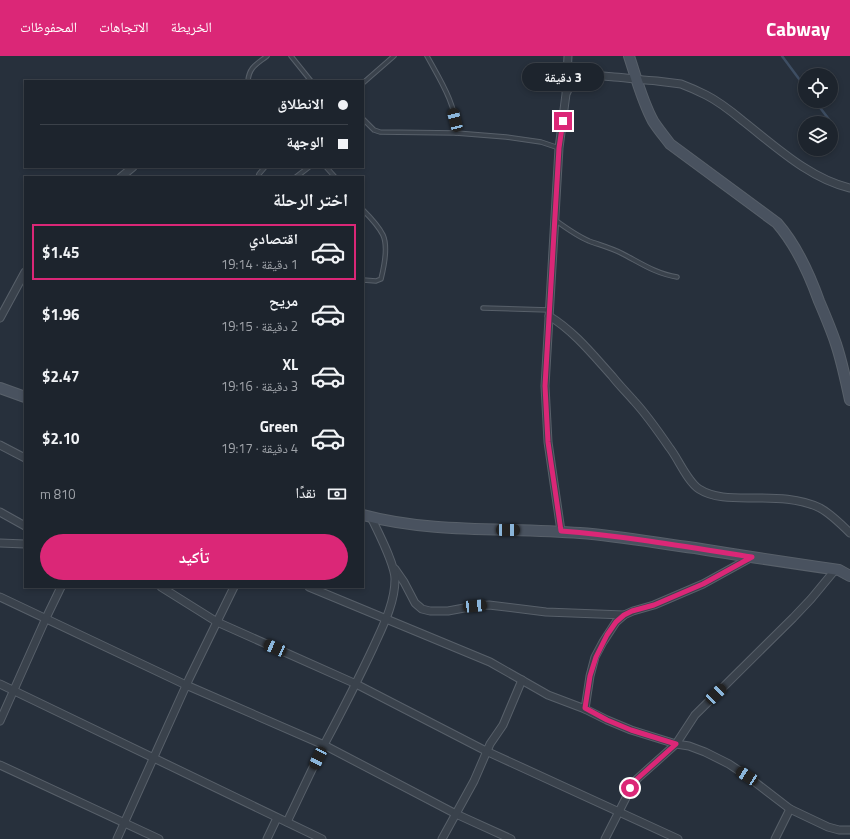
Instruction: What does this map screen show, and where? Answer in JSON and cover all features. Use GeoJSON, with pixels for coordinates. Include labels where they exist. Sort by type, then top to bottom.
{"type":"FeatureCollection","features":[{"type":"Feature","properties":{"kind":"main road"},"geometry":{"type":"LineString","coordinates":[[630,56],[653,120],[670,144],[777,223],[794,245],[814,287],[832,332],[850,400]]}},
{"type":"Feature","properties":{"kind":"main road"},"geometry":{"type":"LineString","coordinates":[[0,388],[24,397]]}},
{"type":"Feature","properties":{"kind":"main road"},"geometry":{"type":"LineString","coordinates":[[367,516],[397,522],[458,529],[588,533],[837,570],[850,569]]}},
{"type":"Feature","properties":{"kind":"main road"},"geometry":{"type":"LineString","coordinates":[[837,570],[850,576]]}},
{"type":"Feature","properties":{"kind":"street"},"geometry":{"type":"LineString","coordinates":[[561,531],[548,442],[545,386],[559,148],[566,94],[568,56]]}},
{"type":"Feature","properties":{"kind":"street"},"geometry":{"type":"LineString","coordinates":[[566,94],[576,80],[584,77],[600,76],[681,84],[722,104],[790,158],[821,178],[850,188]]}},
{"type":"Feature","properties":{"kind":"street"},"geometry":{"type":"LineString","coordinates":[[122,176],[132,168]]}},
{"type":"Feature","properties":{"kind":"street"},"geometry":{"type":"LineString","coordinates":[[0,318],[24,274]]}},
{"type":"Feature","properties":{"kind":"street"},"geometry":{"type":"LineString","coordinates":[[549,313],[576,337],[635,402],[671,449],[690,479],[698,488],[708,493],[720,496],[780,499],[808,504],[821,509],[838,521],[850,533]]}},
{"type":"Feature","properties":{"kind":"street"},"geometry":{"type":"LineString","coordinates":[[0,445],[24,457]]}},
{"type":"Feature","properties":{"kind":"street"},"geometry":{"type":"LineString","coordinates":[[0,512],[24,525]]}},
{"type":"Feature","properties":{"kind":"street"},"geometry":{"type":"LineString","coordinates":[[367,516],[392,564],[415,603],[422,609],[430,611],[448,611],[489,605],[546,612],[624,615]]}},
{"type":"Feature","properties":{"kind":"street"},"geometry":{"type":"LineString","coordinates":[[0,543],[24,544]]}},
{"type":"Feature","properties":{"kind":"street"},"geometry":{"type":"LineString","coordinates":[[585,708],[590,676],[596,657],[611,628],[616,622],[624,615],[632,611],[654,605],[696,587],[752,557]]}},
{"type":"Feature","properties":{"kind":"street"},"geometry":{"type":"LineString","coordinates":[[287,822],[324,745],[356,684],[386,619],[395,589],[395,577],[392,564]]}},
{"type":"Feature","properties":{"kind":"street"},"geometry":{"type":"LineString","coordinates":[[605,839],[630,788],[637,779],[676,744],[696,715],[793,618],[837,570]]}},
{"type":"Feature","properties":{"kind":"street"},"geometry":{"type":"LineString","coordinates":[[0,721],[61,588]]}},
{"type":"Feature","properties":{"kind":"street"},"geometry":{"type":"LineString","coordinates":[[163,588],[217,622],[356,684],[486,751],[678,839]]}},
{"type":"Feature","properties":{"kind":"street"},"geometry":{"type":"LineString","coordinates":[[117,839],[186,686],[234,588]]}},
{"type":"Feature","properties":{"kind":"street"},"geometry":{"type":"LineString","coordinates":[[311,588],[490,662],[548,695],[585,708],[607,720],[631,730],[676,744],[689,746],[729,764],[790,809],[828,827],[840,830],[850,830]]}},
{"type":"Feature","properties":{"kind":"street"},"geometry":{"type":"LineString","coordinates":[[0,597],[186,686],[324,745],[456,814],[510,839]]}},
{"type":"Feature","properties":{"kind":"street"},"geometry":{"type":"LineString","coordinates":[[442,839],[474,781],[486,751],[503,725],[522,680]]}},
{"type":"Feature","properties":{"kind":"street"},"geometry":{"type":"LineString","coordinates":[[0,684],[322,839]]}},
{"type":"Feature","properties":{"kind":"street"},"geometry":{"type":"LineString","coordinates":[[0,765],[158,839]]}},
{"type":"Feature","properties":{"kind":"street"},"geometry":{"type":"LineString","coordinates":[[775,839],[790,809]]}},
{"type":"Feature","properties":{"kind":"street"},"geometry":{"type":"LineString","coordinates":[[267,839],[277,818]]}},
{"type":"Feature","properties":{"kind":"lane"},"geometry":{"type":"LineString","coordinates":[[248,80],[249,73],[252,68],[267,56]]}},
{"type":"Feature","properties":{"kind":"lane"},"geometry":{"type":"LineString","coordinates":[[291,56],[310,80]]}},
{"type":"Feature","properties":{"kind":"lane"},"geometry":{"type":"LineString","coordinates":[[364,82],[394,56]]}},
{"type":"Feature","properties":{"kind":"lane"},"geometry":{"type":"LineString","coordinates":[[427,56],[449,100],[456,126],[456,133]]}},
{"type":"Feature","properties":{"kind":"lane"},"geometry":{"type":"LineString","coordinates":[[364,120],[374,130],[380,132],[456,133],[506,137],[541,142],[559,148]]}},
{"type":"Feature","properties":{"kind":"lane"},"geometry":{"type":"LineString","coordinates":[[258,176],[264,168]]}},
{"type":"Feature","properties":{"kind":"lane"},"geometry":{"type":"LineString","coordinates":[[297,176],[308,168]]}},
{"type":"Feature","properties":{"kind":"lane"},"geometry":{"type":"LineString","coordinates":[[327,168],[334,176]]}},
{"type":"Feature","properties":{"kind":"lane"},"geometry":{"type":"LineString","coordinates":[[364,211],[382,234],[385,241],[385,248],[381,279],[379,281],[364,280]]}},
{"type":"Feature","properties":{"kind":"lane"},"geometry":{"type":"LineString","coordinates":[[555,220],[570,231],[588,240],[620,252],[659,273],[677,277]]}},
{"type":"Feature","properties":{"kind":"lane"},"geometry":{"type":"LineString","coordinates":[[483,308],[549,313]]}},
{"type":"Feature","properties":{"kind":"waterway"},"geometry":{"type":"LineString","coordinates":[[782,56],[798,78]]}},
{"type":"Feature","properties":{"kind":"waterway"},"geometry":{"type":"LineString","coordinates":[[820,108],[826,116]]}},
{"type":"Feature","properties":{"kind":"route"},"geometry":{"type":"LineString","coordinates":[[563,121],[559,148],[545,386],[548,442],[561,531],[588,533],[752,557],[703,584],[665,601],[632,611],[624,615],[611,628],[603,642],[590,676],[585,708],[607,720],[631,730],[676,744],[637,779],[630,788]]}}]}
